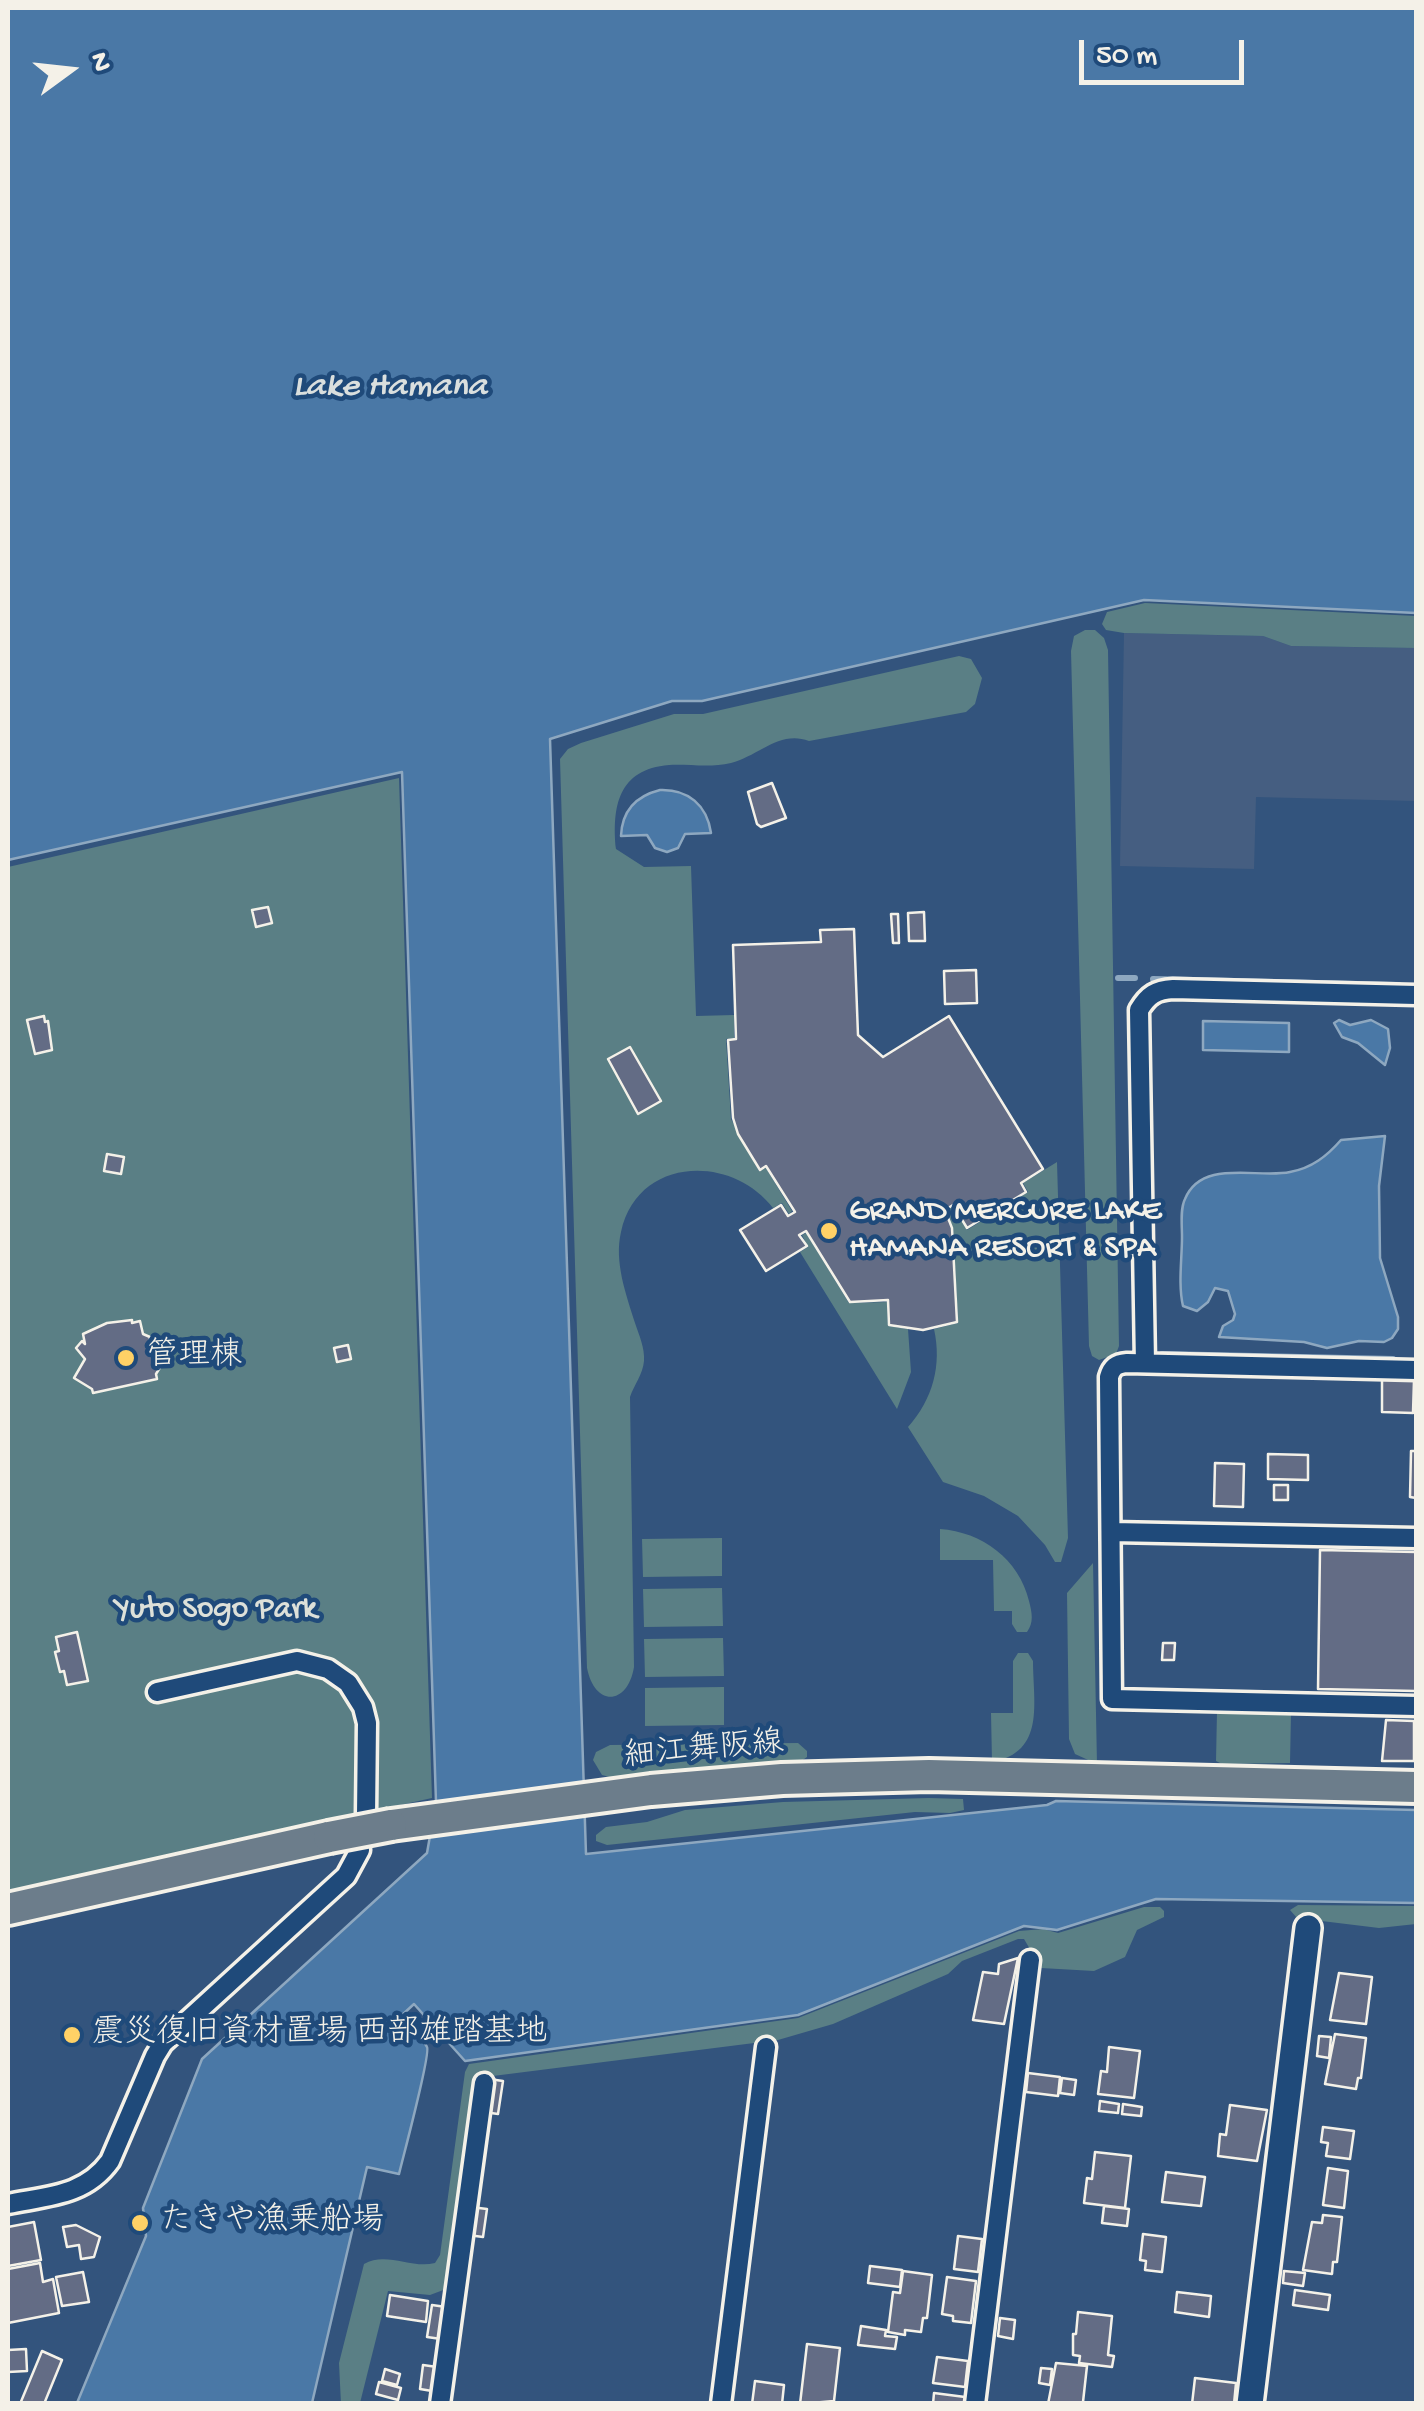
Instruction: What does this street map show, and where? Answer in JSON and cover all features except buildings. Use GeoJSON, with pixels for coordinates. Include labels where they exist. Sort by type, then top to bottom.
{"type":"FeatureCollection","features":[{"type":"Feature","properties":{"kind":"main road","name":"細江舞阪線"},"geometry":{"type":"LineString","coordinates":[[8,1909],[392,1820],[765,1780],[929,1775],[1416,1787]]}},
{"type":"Feature","properties":{"kind":"street"},"geometry":{"type":"LineString","coordinates":[[1146,1363],[1139,1010],[1146,998],[1159,990],[1173,989],[1416,995]]}},
{"type":"Feature","properties":{"kind":"street"},"geometry":{"type":"LineString","coordinates":[[1416,1370],[1146,1363],[1118,1364],[1111,1369],[1109,1378],[1112,1699],[1416,1706]]}},
{"type":"Feature","properties":{"kind":"street"},"geometry":{"type":"LineString","coordinates":[[1112,1532],[1416,1538]]}},
{"type":"Feature","properties":{"kind":"street"},"geometry":{"type":"LineString","coordinates":[[157,1692],[297,1661],[328,1669],[348,1683],[363,1708],[367,1740],[392,1820]]}},
{"type":"Feature","properties":{"kind":"street"},"geometry":{"type":"LineString","coordinates":[[8,2204],[72,2192],[101,2174],[163,2043],[346,1876],[360,1850]]}},
{"type":"Feature","properties":{"kind":"street"},"geometry":{"type":"LineString","coordinates":[[1250,2404],[1308,1928]]}},
{"type":"Feature","properties":{"kind":"street"},"geometry":{"type":"LineString","coordinates":[[975,2404],[1030,1960]]}},
{"type":"Feature","properties":{"kind":"street"},"geometry":{"type":"LineString","coordinates":[[721,2404],[766,2047]]}},
{"type":"Feature","properties":{"kind":"street"},"geometry":{"type":"LineString","coordinates":[[440,2404],[484,2083]]}},
{"type":"Feature","properties":{"kind":"shaded area"},"geometry":{"type":"Polygon","coordinates":[[[1124,633],[1263,636],[1291,646],[1416,648],[1416,801],[1256,797],[1254,869],[1120,866],[1124,633]]]}},
{"type":"Feature","properties":{"kind":"green space"},"geometry":{"type":"Polygon","coordinates":[[[1145,603],[1416,616],[1416,648],[1291,646],[1263,636],[1124,633],[1106,630],[1102,624],[1107,612],[1145,603]]]}},
{"type":"Feature","properties":{"kind":"green space"},"geometry":{"type":"Polygon","coordinates":[[[1095,630],[1104,638],[1108,650],[1119,1346],[1116,1354],[1099,1360],[1092,1356],[1089,1346],[1071,651],[1074,636],[1095,630]]]}},
{"type":"Feature","properties":{"kind":"green space"},"geometry":{"type":"Polygon","coordinates":[[[959,656],[971,659],[982,678],[975,704],[966,712],[809,741],[788,739],[723,764],[652,768],[629,782],[622,793],[615,819],[616,849],[644,867],[691,866],[696,1016],[734,1015],[734,1038],[726,1039],[731,1119],[759,1171],[766,1168],[792,1211],[789,1214],[782,1203],[773,1208],[755,1190],[734,1178],[687,1171],[665,1177],[646,1189],[630,1207],[619,1243],[620,1266],[644,1356],[630,1397],[634,1667],[631,1680],[619,1695],[604,1695],[591,1681],[587,1668],[560,759],[568,749],[581,743],[674,714],[703,714],[959,656]]]}},
{"type":"Feature","properties":{"kind":"green space","name":"Yuto Sogo Park"},"geometry":{"type":"Polygon","coordinates":[[[399,778],[432,1798],[8,1892],[8,867],[399,778]]]}},
{"type":"Feature","properties":{"kind":"green space"},"geometry":{"type":"Polygon","coordinates":[[[1057,1162],[1068,1538],[1061,1562],[1055,1562],[1018,1516],[984,1496],[943,1482],[908,1427],[924,1405],[933,1381],[937,1356],[934,1329],[958,1323],[953,1228],[947,1211],[952,1207],[967,1230],[1028,1192],[1023,1183],[1057,1162]]]}},
{"type":"Feature","properties":{"kind":"green space"},"geometry":{"type":"Polygon","coordinates":[[[806,1233],[849,1303],[887,1302],[888,1326],[908,1329],[911,1372],[897,1409],[800,1252],[808,1247],[802,1235],[806,1233]]]}},
{"type":"Feature","properties":{"kind":"green space"},"geometry":{"type":"Polygon","coordinates":[[[940,1529],[984,1542],[1008,1561],[1029,1601],[1032,1617],[1027,1632],[1017,1632],[1012,1624],[1012,1611],[994,1611],[993,1560],[940,1560],[940,1529]]]}},
{"type":"Feature","properties":{"kind":"green space"},"geometry":{"type":"Polygon","coordinates":[[[722,1538],[722,1576],[643,1577],[642,1539],[722,1538]]]}},
{"type":"Feature","properties":{"kind":"green space"},"geometry":{"type":"Polygon","coordinates":[[[1093,1563],[1097,1764],[1075,1754],[1069,1739],[1067,1593],[1093,1563]]]}},
{"type":"Feature","properties":{"kind":"green space"},"geometry":{"type":"Polygon","coordinates":[[[722,1588],[723,1626],[644,1627],[643,1589],[722,1588]]]}},
{"type":"Feature","properties":{"kind":"green space"},"geometry":{"type":"Polygon","coordinates":[[[723,1638],[724,1676],[645,1677],[644,1639],[723,1638]]]}},
{"type":"Feature","properties":{"kind":"green space"},"geometry":{"type":"Polygon","coordinates":[[[1018,1653],[1028,1653],[1033,1661],[1033,1724],[1021,1748],[992,1762],[991,1713],[1013,1713],[1013,1661],[1018,1653]]]}},
{"type":"Feature","properties":{"kind":"green space"},"geometry":{"type":"Polygon","coordinates":[[[724,1687],[724,1725],[645,1726],[645,1688],[724,1687]]]}},
{"type":"Feature","properties":{"kind":"green space"},"geometry":{"type":"Polygon","coordinates":[[[1217,1711],[1291,1713],[1290,1763],[1216,1761],[1217,1711]]]}},
{"type":"Feature","properties":{"kind":"green space"},"geometry":{"type":"Polygon","coordinates":[[[798,1743],[807,1751],[807,1757],[797,1764],[613,1778],[602,1775],[593,1760],[596,1752],[610,1745],[798,1743]]]}},
{"type":"Feature","properties":{"kind":"green space"},"geometry":{"type":"Polygon","coordinates":[[[963,1799],[964,1810],[607,1845],[596,1841],[596,1835],[606,1827],[647,1822],[685,1810],[783,1802],[963,1799]]]}},
{"type":"Feature","properties":{"kind":"green space"},"geometry":{"type":"Polygon","coordinates":[[[1298,1905],[1416,1906],[1416,1924],[1379,1928],[1297,1918],[1290,1910],[1298,1905]]]}},
{"type":"Feature","properties":{"kind":"green space"},"geometry":{"type":"Polygon","coordinates":[[[1144,1907],[1160,1907],[1164,1917],[1137,1930],[1125,1957],[1094,1971],[1041,1968],[1024,1939],[1018,1939],[962,1961],[948,1974],[833,2024],[778,2040],[485,2077],[450,2281],[446,2289],[430,2295],[388,2291],[360,2403],[341,2404],[339,2363],[364,2264],[381,2259],[435,2263],[440,2255],[469,2064],[798,2018],[1019,1931],[1043,1929],[1058,1933],[1144,1907]]]}},
{"type":"Feature","properties":{"kind":"water","name":"Lake Hamana"},"geometry":{"type":"Polygon","coordinates":[[[8,8],[1416,8],[1416,613],[1144,600],[702,701],[672,701],[550,739],[586,1854],[1056,1801],[1416,1810],[1416,1903],[1156,1899],[1057,1930],[1024,1926],[798,2015],[465,2061],[414,2004],[401,2016],[422,2039],[427,2054],[399,2174],[367,2167],[312,2403],[77,2403],[146,2236],[143,2208],[202,2059],[427,1853],[436,1802],[402,772],[8,860],[8,8]]]}},
{"type":"Feature","properties":{"kind":"water"},"geometry":{"type":"Polygon","coordinates":[[[660,790],[679,792],[694,801],[705,814],[711,833],[685,834],[678,848],[667,852],[655,848],[647,835],[621,836],[624,819],[632,806],[660,790]]]}},
{"type":"Feature","properties":{"kind":"water"},"geometry":{"type":"Polygon","coordinates":[[[1339,1020],[1350,1025],[1371,1020],[1388,1029],[1390,1048],[1385,1065],[1358,1043],[1342,1037],[1334,1023],[1339,1020]]]}},
{"type":"Feature","properties":{"kind":"water"},"geometry":{"type":"Polygon","coordinates":[[[1203,1021],[1289,1023],[1289,1052],[1203,1050],[1203,1021]]]}},
{"type":"Feature","properties":{"kind":"water"},"geometry":{"type":"Polygon","coordinates":[[[1385,1136],[1379,1186],[1380,1258],[1398,1317],[1398,1329],[1392,1338],[1327,1348],[1304,1342],[1219,1337],[1235,1314],[1228,1291],[1215,1288],[1208,1302],[1197,1311],[1183,1306],[1182,1212],[1193,1186],[1217,1174],[1298,1170],[1318,1160],[1341,1140],[1385,1136]]]}},
{"type":"Feature","properties":{"kind":"waterway"},"geometry":{"type":"LineString","coordinates":[[1118,978],[1135,978]]}},
{"type":"Feature","properties":{"kind":"waterway"},"geometry":{"type":"LineString","coordinates":[[1153,979],[1399,985]]}},
{"type":"Feature","properties":{"kind":"waterway"},"geometry":{"type":"LineString","coordinates":[[1162,1354],[1393,1359]]}},
{"type":"Feature","properties":{"kind":"place","name":"GRAND MERCURE LAKE HAMANA RESORT & SPA"},"geometry":{"type":"Point","coordinates":[829,1231]}},
{"type":"Feature","properties":{"kind":"place","name":"管理棟"},"geometry":{"type":"Point","coordinates":[126,1358]}},
{"type":"Feature","properties":{"kind":"place","name":"震災復旧資材置場 西部雄踏基地"},"geometry":{"type":"Point","coordinates":[72,2035]}},
{"type":"Feature","properties":{"kind":"place","name":"たきや漁乗船場"},"geometry":{"type":"Point","coordinates":[140,2223]}}]}
